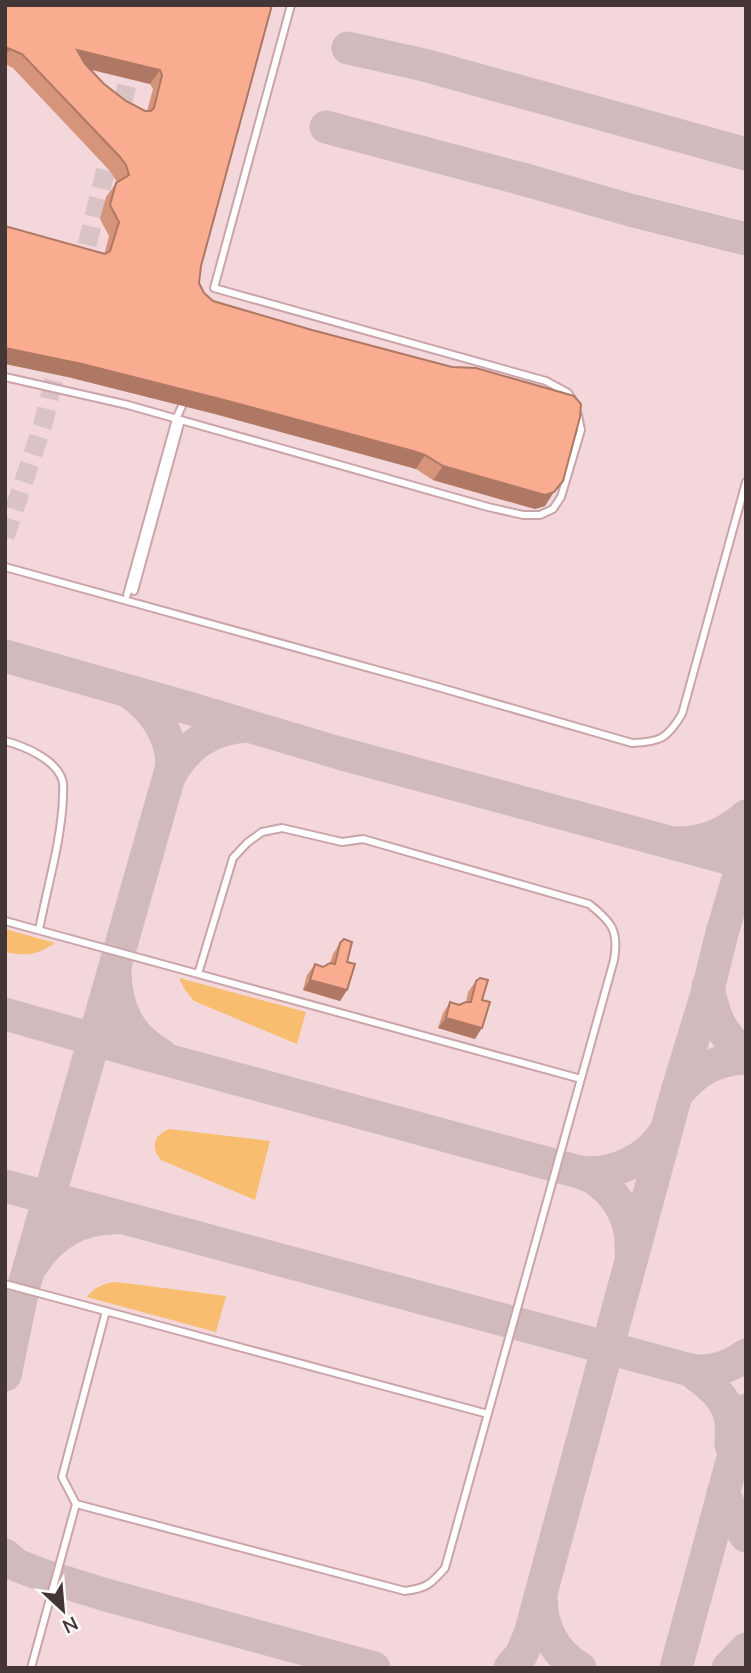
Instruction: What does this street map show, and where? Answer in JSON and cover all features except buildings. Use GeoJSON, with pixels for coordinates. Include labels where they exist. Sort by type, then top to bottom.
{"type":"FeatureCollection","features":[{"type":"Feature","properties":{"kind":"lane"},"geometry":{"type":"LineString","coordinates":[[211,297],[291,5]]}},
{"type":"Feature","properties":{"kind":"lane"},"geometry":{"type":"LineString","coordinates":[[5,377],[128,405],[488,507],[540,515],[553,509],[561,497],[581,430],[577,408],[568,393],[547,381],[214,288]]}},
{"type":"Feature","properties":{"kind":"lane"},"geometry":{"type":"LineString","coordinates":[[134,591],[181,406]]}},
{"type":"Feature","properties":{"kind":"lane"},"geometry":{"type":"LineString","coordinates":[[127,595],[179,420]]}},
{"type":"Feature","properties":{"kind":"lane"},"geometry":{"type":"LineString","coordinates":[[5,568],[632,743],[652,742],[671,732],[682,714],[746,482]]}},
{"type":"Feature","properties":{"kind":"lane"},"geometry":{"type":"LineString","coordinates":[[5,741],[24,746],[39,755],[63,780],[62,814],[39,930]]}},
{"type":"Feature","properties":{"kind":"lane"},"geometry":{"type":"LineString","coordinates":[[76,1504],[405,1591],[421,1589],[432,1583],[445,1568],[617,944],[613,928],[602,914],[589,905],[363,839],[342,842],[282,828],[262,832],[233,858],[198,974]]}},
{"type":"Feature","properties":{"kind":"lane"},"geometry":{"type":"LineString","coordinates":[[5,920],[581,1079]]}},
{"type":"Feature","properties":{"kind":"lane"},"geometry":{"type":"LineString","coordinates":[[5,1284],[488,1414]]}},
{"type":"Feature","properties":{"kind":"lane"},"geometry":{"type":"LineString","coordinates":[[31,1668],[76,1504],[62,1477],[106,1311]]}},
{"type":"Feature","properties":{"kind":"shaded area"},"geometry":{"type":"Polygon","coordinates":[[[5,5],[746,5],[746,1668],[5,1668],[5,5]]]}},
{"type":"Feature","properties":{"kind":"shaded area"},"geometry":{"type":"Polygon","coordinates":[[[5,929],[55,943],[31,954],[5,952],[5,929]]]}},
{"type":"Feature","properties":{"kind":"shaded area"},"geometry":{"type":"Polygon","coordinates":[[[179,978],[306,1012],[297,1044],[194,1001],[179,978]]]}},
{"type":"Feature","properties":{"kind":"shaded area"},"geometry":{"type":"Polygon","coordinates":[[[169,1129],[270,1141],[255,1200],[161,1160],[155,1151],[155,1142],[169,1129]]]}},
{"type":"Feature","properties":{"kind":"shaded area"},"geometry":{"type":"Polygon","coordinates":[[[117,1282],[226,1296],[216,1332],[87,1297],[100,1286],[117,1282]]]}},
{"type":"Feature","properties":{"kind":"taxiway"},"geometry":{"type":"LineString","coordinates":[[348,48],[424,65],[746,154]]}},
{"type":"Feature","properties":{"kind":"taxiway"},"geometry":{"type":"LineString","coordinates":[[326,127],[746,239]]}},
{"type":"Feature","properties":{"kind":"taxiway"},"geometry":{"type":"LineString","coordinates":[[5,656],[339,753],[746,863]]}},
{"type":"Feature","properties":{"kind":"taxiway"},"geometry":{"type":"LineString","coordinates":[[5,1375],[23,1289],[172,766],[169,744],[160,724],[146,706],[129,692]]}},
{"type":"Feature","properties":{"kind":"taxiway"},"geometry":{"type":"LineString","coordinates":[[169,777],[183,756],[201,740],[222,730],[247,726]]}},
{"type":"Feature","properties":{"kind":"taxiway"},"geometry":{"type":"LineString","coordinates":[[678,843],[714,836],[731,828],[746,816]]}},
{"type":"Feature","properties":{"kind":"taxiway"},"geometry":{"type":"LineString","coordinates":[[510,1668],[521,1655],[530,1634],[676,1095],[746,852]]}},
{"type":"Feature","properties":{"kind":"taxiway"},"geometry":{"type":"LineString","coordinates":[[115,973],[118,999],[126,1021],[140,1039],[161,1055]]}},
{"type":"Feature","properties":{"kind":"taxiway"},"geometry":{"type":"LineString","coordinates":[[708,986],[724,1032],[746,1053]]}},
{"type":"Feature","properties":{"kind":"taxiway"},"geometry":{"type":"LineString","coordinates":[[5,1014],[579,1172],[605,1171],[629,1164],[650,1149],[667,1129]]}},
{"type":"Feature","properties":{"kind":"taxiway"},"geometry":{"type":"LineString","coordinates":[[677,1094],[691,1079],[707,1068],[725,1061],[746,1058]]}},
{"type":"Feature","properties":{"kind":"taxiway"},"geometry":{"type":"LineString","coordinates":[[579,1172],[597,1180],[620,1205],[628,1223],[631,1253]]}},
{"type":"Feature","properties":{"kind":"taxiway"},"geometry":{"type":"LineString","coordinates":[[5,1186],[690,1370],[720,1369],[746,1355]]}},
{"type":"Feature","properties":{"kind":"taxiway"},"geometry":{"type":"LineString","coordinates":[[32,1265],[48,1245],[68,1230],[90,1221],[115,1218]]}},
{"type":"Feature","properties":{"kind":"taxiway"},"geometry":{"type":"LineString","coordinates":[[690,1370],[710,1386],[726,1406],[731,1422],[731,1445]]}},
{"type":"Feature","properties":{"kind":"taxiway"},"geometry":{"type":"LineString","coordinates":[[676,1668],[746,1410]]}},
{"type":"Feature","properties":{"kind":"taxiway"},"geometry":{"type":"LineString","coordinates":[[723,1493],[746,1536]]}},
{"type":"Feature","properties":{"kind":"taxiway"},"geometry":{"type":"LineString","coordinates":[[5,1555],[16,1565],[106,1595],[374,1668]]}},
{"type":"Feature","properties":{"kind":"taxiway"},"geometry":{"type":"LineString","coordinates":[[541,1599],[544,1620],[551,1639],[563,1655],[580,1668]]}},
{"type":"Feature","properties":{"kind":"taxiway"},"geometry":{"type":"LineString","coordinates":[[728,1668],[746,1649]]}},
{"type":"Feature","properties":{"kind":"tunnel"},"geometry":{"type":"LineString","coordinates":[[80,273],[147,5]]}},
{"type":"Feature","properties":{"kind":"tunnel"},"geometry":{"type":"LineString","coordinates":[[5,537],[43,424],[61,350]]}}]}
